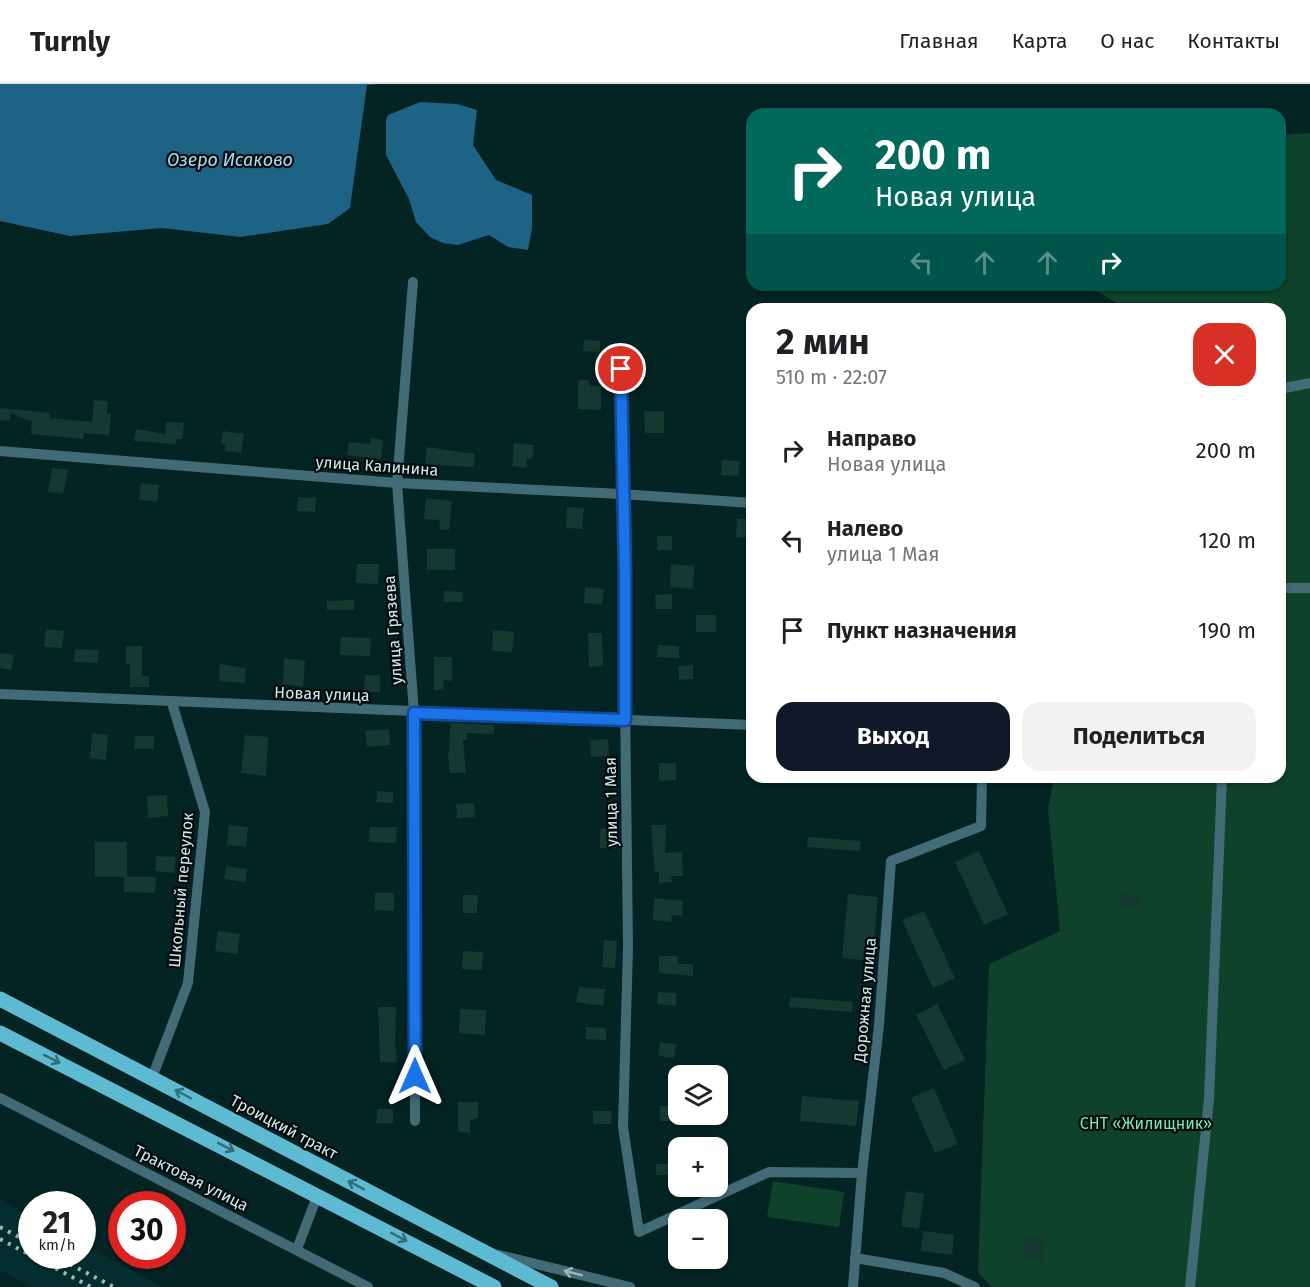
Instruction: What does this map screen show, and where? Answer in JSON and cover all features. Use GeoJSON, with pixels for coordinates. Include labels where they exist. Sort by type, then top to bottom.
{"type":"FeatureCollection","features":[{"type":"Feature","properties":{"kind":"main road","name":"Троицкий тракт"},"geometry":{"type":"LineString","coordinates":[[0,999],[551,1287]]}},
{"type":"Feature","properties":{"kind":"main road"},"geometry":{"type":"LineString","coordinates":[[0,1033],[318,1194],[495,1287]]}},
{"type":"Feature","properties":{"kind":"street","name":"улица Грязева"},"geometry":{"type":"LineString","coordinates":[[413,282],[397,483],[414,713],[415,1121]]}},
{"type":"Feature","properties":{"kind":"street","name":"улица 1 Мая"},"geometry":{"type":"LineString","coordinates":[[621,369],[628,947],[623,1127],[639,1232],[769,1172],[862,1173]]}},
{"type":"Feature","properties":{"kind":"street"},"geometry":{"type":"LineString","coordinates":[[1286,388],[1310,383]]}},
{"type":"Feature","properties":{"kind":"street","name":"улица Калинина"},"geometry":{"type":"LineString","coordinates":[[0,450],[397,483],[622,494],[746,504]]}},
{"type":"Feature","properties":{"kind":"street"},"geometry":{"type":"LineString","coordinates":[[1286,588],[1310,588]]}},
{"type":"Feature","properties":{"kind":"street","name":"Новая улица"},"geometry":{"type":"LineString","coordinates":[[0,694],[171,703],[746,725]]}},
{"type":"Feature","properties":{"kind":"street","name":"Школьный переулок"},"geometry":{"type":"LineString","coordinates":[[152,1078],[188,983],[205,812],[171,703]]}},
{"type":"Feature","properties":{"kind":"street","name":"Дорожная улица"},"geometry":{"type":"LineString","coordinates":[[853,1287],[862,1173],[879,1025],[891,861],[981,826],[982,783]]}},
{"type":"Feature","properties":{"kind":"street"},"geometry":{"type":"LineString","coordinates":[[1190,1287],[1209,1098],[1222,783]]}},
{"type":"Feature","properties":{"kind":"street","name":"Трактовая улица"},"geometry":{"type":"LineString","coordinates":[[0,1098],[368,1287]]}},
{"type":"Feature","properties":{"kind":"street"},"geometry":{"type":"LineString","coordinates":[[297,1249],[318,1194]]}},
{"type":"Feature","properties":{"kind":"street"},"geometry":{"type":"LineString","coordinates":[[482,1251],[630,1287]]}},
{"type":"Feature","properties":{"kind":"street"},"geometry":{"type":"LineString","coordinates":[[855,1258],[944,1273],[975,1287]]}},
{"type":"Feature","properties":{"kind":"shaded area"},"geometry":{"type":"Polygon","coordinates":[[[0,1200],[18,1210],[18,1269],[96,1269],[96,1251],[108,1257],[108,1269],[130,1269],[163,1287],[32,1287],[0,1270],[0,1200]]]}},
{"type":"Feature","properties":{"kind":"green space","name":"СНТ «Жилищник»"},"geometry":{"type":"Polygon","coordinates":[[[1310,133],[1310,1287],[992,1287],[978,1273],[989,964],[1060,931],[1048,809],[1053,783],[1286,783],[1286,303],[1116,303],[1098,291],[1286,291],[1286,135],[1310,133]]]}},
{"type":"Feature","properties":{"kind":"green space"},"geometry":{"type":"Polygon","coordinates":[[[773,1181],[844,1192],[839,1227],[767,1217],[773,1181]]]}},
{"type":"Feature","properties":{"kind":"water","name":"Озеро Исаково"},"geometry":{"type":"Polygon","coordinates":[[[0,84],[379,84],[367,85],[350,208],[328,224],[240,237],[162,228],[70,236],[0,221],[0,84]]]}},
{"type":"Feature","properties":{"kind":"water"},"geometry":{"type":"Polygon","coordinates":[[[420,102],[457,104],[477,110],[473,145],[496,180],[532,195],[532,228],[528,250],[508,247],[489,235],[458,245],[443,243],[430,237],[416,222],[409,199],[386,155],[386,120],[388,115],[420,102]]]}},
{"type":"Feature","properties":{"kind":"building"},"geometry":{"type":"Polygon","coordinates":[[[584,340],[600,341],[600,352],[583,351],[584,340]]]}},
{"type":"Feature","properties":{"kind":"building"},"geometry":{"type":"Polygon","coordinates":[[[578,380],[589,380],[589,386],[601,386],[601,410],[578,409],[578,380]]]}},
{"type":"Feature","properties":{"kind":"building"},"geometry":{"type":"Polygon","coordinates":[[[94,400],[108,401],[107,414],[111,414],[109,435],[84,433],[83,439],[31,434],[32,422],[11,413],[10,421],[0,420],[0,408],[50,413],[50,418],[92,422],[94,400]]]}},
{"type":"Feature","properties":{"kind":"building"},"geometry":{"type":"Polygon","coordinates":[[[644,411],[664,411],[664,433],[645,433],[644,411]]]}},
{"type":"Feature","properties":{"kind":"building"},"geometry":{"type":"Polygon","coordinates":[[[166,422],[184,423],[182,439],[177,439],[176,444],[134,441],[136,429],[165,434],[166,422]]]}},
{"type":"Feature","properties":{"kind":"building"},"geometry":{"type":"Polygon","coordinates":[[[223,431],[244,434],[241,453],[225,451],[226,445],[221,444],[223,431]]]}},
{"type":"Feature","properties":{"kind":"building"},"geometry":{"type":"Polygon","coordinates":[[[371,438],[383,440],[381,459],[347,455],[349,442],[370,444],[371,438]]]}},
{"type":"Feature","properties":{"kind":"building"},"geometry":{"type":"Polygon","coordinates":[[[514,443],[534,445],[532,459],[527,458],[526,468],[512,466],[514,443]]]}},
{"type":"Feature","properties":{"kind":"building"},"geometry":{"type":"Polygon","coordinates":[[[427,447],[475,454],[474,467],[425,464],[427,447]]]}},
{"type":"Feature","properties":{"kind":"building"},"geometry":{"type":"Polygon","coordinates":[[[722,460],[740,461],[738,476],[721,475],[722,460]]]}},
{"type":"Feature","properties":{"kind":"building"},"geometry":{"type":"Polygon","coordinates":[[[52,468],[68,470],[63,494],[48,492],[52,468]]]}},
{"type":"Feature","properties":{"kind":"building"},"geometry":{"type":"Polygon","coordinates":[[[141,483],[159,485],[157,502],[139,500],[141,483]]]}},
{"type":"Feature","properties":{"kind":"building"},"geometry":{"type":"Polygon","coordinates":[[[298,497],[316,498],[315,512],[297,511],[298,497]]]}},
{"type":"Feature","properties":{"kind":"building"},"geometry":{"type":"Polygon","coordinates":[[[426,498],[452,501],[449,530],[439,529],[440,520],[424,519],[426,498]]]}},
{"type":"Feature","properties":{"kind":"building"},"geometry":{"type":"Polygon","coordinates":[[[567,507],[584,508],[582,529],[566,528],[567,507]]]}},
{"type":"Feature","properties":{"kind":"building"},"geometry":{"type":"Polygon","coordinates":[[[737,519],[746,519],[746,538],[736,537],[737,519]]]}},
{"type":"Feature","properties":{"kind":"building"},"geometry":{"type":"Polygon","coordinates":[[[657,536],[672,536],[672,550],[657,550],[657,536]]]}},
{"type":"Feature","properties":{"kind":"building"},"geometry":{"type":"Polygon","coordinates":[[[427,549],[455,549],[455,570],[427,570],[427,549]]]}},
{"type":"Feature","properties":{"kind":"building"},"geometry":{"type":"Polygon","coordinates":[[[357,564],[379,564],[378,584],[356,583],[357,564]]]}},
{"type":"Feature","properties":{"kind":"building"},"geometry":{"type":"Polygon","coordinates":[[[671,564],[694,566],[693,589],[670,587],[671,564]]]}},
{"type":"Feature","properties":{"kind":"building"},"geometry":{"type":"Polygon","coordinates":[[[585,587],[604,589],[602,605],[584,603],[585,587]]]}},
{"type":"Feature","properties":{"kind":"building"},"geometry":{"type":"Polygon","coordinates":[[[444,591],[463,592],[462,602],[444,602],[444,591]]]}},
{"type":"Feature","properties":{"kind":"building"},"geometry":{"type":"Polygon","coordinates":[[[672,594],[672,609],[656,609],[655,595],[672,594]]]}},
{"type":"Feature","properties":{"kind":"building"},"geometry":{"type":"Polygon","coordinates":[[[354,600],[354,610],[327,610],[327,601],[354,600]]]}},
{"type":"Feature","properties":{"kind":"building"},"geometry":{"type":"Polygon","coordinates":[[[696,615],[716,615],[716,632],[696,632],[696,615]]]}},
{"type":"Feature","properties":{"kind":"building"},"geometry":{"type":"Polygon","coordinates":[[[46,629],[64,631],[62,648],[44,647],[46,629]]]}},
{"type":"Feature","properties":{"kind":"building"},"geometry":{"type":"Polygon","coordinates":[[[493,630],[514,632],[512,652],[492,651],[493,630]]]}},
{"type":"Feature","properties":{"kind":"building"},"geometry":{"type":"Polygon","coordinates":[[[588,633],[602,633],[603,666],[589,667],[588,633]]]}},
{"type":"Feature","properties":{"kind":"building"},"geometry":{"type":"Polygon","coordinates":[[[341,637],[371,638],[370,656],[340,655],[341,637]]]}},
{"type":"Feature","properties":{"kind":"building"},"geometry":{"type":"Polygon","coordinates":[[[658,645],[679,646],[679,658],[657,657],[658,645]]]}},
{"type":"Feature","properties":{"kind":"building"},"geometry":{"type":"Polygon","coordinates":[[[126,646],[142,646],[142,676],[149,676],[149,687],[130,687],[130,664],[126,664],[126,646]]]}},
{"type":"Feature","properties":{"kind":"building"},"geometry":{"type":"Polygon","coordinates":[[[75,649],[99,650],[98,663],[74,662],[75,649]]]}},
{"type":"Feature","properties":{"kind":"building"},"geometry":{"type":"Polygon","coordinates":[[[0,653],[14,655],[11,670],[0,668],[0,653]]]}},
{"type":"Feature","properties":{"kind":"building"},"geometry":{"type":"Polygon","coordinates":[[[434,657],[452,657],[452,681],[444,680],[443,690],[434,690],[434,657]]]}},
{"type":"Feature","properties":{"kind":"building"},"geometry":{"type":"Polygon","coordinates":[[[284,658],[305,661],[303,687],[283,684],[284,658]]]}},
{"type":"Feature","properties":{"kind":"building"},"geometry":{"type":"Polygon","coordinates":[[[220,664],[246,668],[245,683],[219,681],[220,664]]]}},
{"type":"Feature","properties":{"kind":"building"},"geometry":{"type":"Polygon","coordinates":[[[693,665],[693,679],[679,680],[678,666],[693,665]]]}},
{"type":"Feature","properties":{"kind":"building"},"geometry":{"type":"Polygon","coordinates":[[[365,675],[380,675],[380,692],[364,692],[365,675]]]}},
{"type":"Feature","properties":{"kind":"building"},"geometry":{"type":"Polygon","coordinates":[[[451,723],[494,725],[494,734],[467,733],[467,740],[463,740],[466,773],[450,773],[448,756],[451,723]]]}},
{"type":"Feature","properties":{"kind":"building"},"geometry":{"type":"Polygon","coordinates":[[[389,729],[390,745],[367,747],[365,731],[389,729]]]}},
{"type":"Feature","properties":{"kind":"building"},"geometry":{"type":"Polygon","coordinates":[[[92,733],[108,735],[106,760],[90,758],[92,733]]]}},
{"type":"Feature","properties":{"kind":"building"},"geometry":{"type":"Polygon","coordinates":[[[245,735],[268,737],[266,776],[241,773],[245,735]]]}},
{"type":"Feature","properties":{"kind":"building"},"geometry":{"type":"Polygon","coordinates":[[[135,736],[154,736],[154,749],[134,749],[135,736]]]}},
{"type":"Feature","properties":{"kind":"building"},"geometry":{"type":"Polygon","coordinates":[[[608,739],[609,756],[591,757],[590,740],[608,739]]]}},
{"type":"Feature","properties":{"kind":"building"},"geometry":{"type":"Polygon","coordinates":[[[659,763],[676,763],[676,780],[659,781],[659,763]]]}},
{"type":"Feature","properties":{"kind":"building"},"geometry":{"type":"Polygon","coordinates":[[[377,791],[393,792],[393,803],[376,802],[377,791]]]}},
{"type":"Feature","properties":{"kind":"building"},"geometry":{"type":"Polygon","coordinates":[[[167,795],[168,816],[148,818],[147,796],[167,795]]]}},
{"type":"Feature","properties":{"kind":"building"},"geometry":{"type":"Polygon","coordinates":[[[474,803],[475,817],[457,818],[456,804],[474,803]]]}},
{"type":"Feature","properties":{"kind":"building"},"geometry":{"type":"Polygon","coordinates":[[[229,825],[248,827],[246,847],[227,845],[229,825]]]}},
{"type":"Feature","properties":{"kind":"building"},"geometry":{"type":"Polygon","coordinates":[[[651,825],[666,825],[665,853],[682,852],[683,876],[670,876],[673,882],[659,883],[659,872],[655,872],[651,825]]]}},
{"type":"Feature","properties":{"kind":"building"},"geometry":{"type":"Polygon","coordinates":[[[370,827],[397,827],[396,843],[369,842],[370,827]]]}},
{"type":"Feature","properties":{"kind":"building"},"geometry":{"type":"Polygon","coordinates":[[[616,828],[616,848],[600,848],[600,829],[616,828]]]}},
{"type":"Feature","properties":{"kind":"building"},"geometry":{"type":"Polygon","coordinates":[[[808,837],[861,841],[860,851],[807,847],[808,837]]]}},
{"type":"Feature","properties":{"kind":"building"},"geometry":{"type":"Polygon","coordinates":[[[95,842],[127,842],[127,877],[156,877],[155,893],[124,892],[124,877],[95,877],[95,842]]]}},
{"type":"Feature","properties":{"kind":"building"},"geometry":{"type":"Polygon","coordinates":[[[979,851],[1008,914],[984,925],[955,862],[979,851]]]}},
{"type":"Feature","properties":{"kind":"building"},"geometry":{"type":"Polygon","coordinates":[[[156,856],[176,857],[174,873],[155,871],[156,856]]]}},
{"type":"Feature","properties":{"kind":"building"},"geometry":{"type":"Polygon","coordinates":[[[226,866],[247,869],[245,882],[224,879],[226,866]]]}},
{"type":"Feature","properties":{"kind":"building"},"geometry":{"type":"Polygon","coordinates":[[[375,893],[394,893],[394,911],[375,910],[375,893]]]}},
{"type":"Feature","properties":{"kind":"building"},"geometry":{"type":"Polygon","coordinates":[[[848,894],[878,897],[872,961],[842,958],[848,894]]]}},
{"type":"Feature","properties":{"kind":"building"},"geometry":{"type":"Polygon","coordinates":[[[1121,894],[1141,895],[1140,908],[1120,908],[1121,894]]]}},
{"type":"Feature","properties":{"kind":"building"},"geometry":{"type":"Polygon","coordinates":[[[463,895],[478,895],[477,913],[463,913],[463,895]]]}},
{"type":"Feature","properties":{"kind":"building"},"geometry":{"type":"Polygon","coordinates":[[[654,898],[683,901],[682,916],[672,915],[671,922],[653,920],[654,898]]]}},
{"type":"Feature","properties":{"kind":"building"},"geometry":{"type":"Polygon","coordinates":[[[924,911],[955,978],[933,988],[902,920],[924,911]]]}},
{"type":"Feature","properties":{"kind":"building"},"geometry":{"type":"Polygon","coordinates":[[[218,931],[240,934],[237,954],[215,951],[218,931]]]}},
{"type":"Feature","properties":{"kind":"building"},"geometry":{"type":"Polygon","coordinates":[[[604,940],[617,941],[615,968],[602,967],[604,940]]]}},
{"type":"Feature","properties":{"kind":"building"},"geometry":{"type":"Polygon","coordinates":[[[463,951],[483,952],[482,970],[462,969],[463,951]]]}},
{"type":"Feature","properties":{"kind":"building"},"geometry":{"type":"Polygon","coordinates":[[[659,956],[678,956],[678,964],[693,964],[693,976],[659,973],[659,956]]]}},
{"type":"Feature","properties":{"kind":"building"},"geometry":{"type":"Polygon","coordinates":[[[579,987],[605,989],[603,1006],[576,1002],[579,987]]]}},
{"type":"Feature","properties":{"kind":"building"},"geometry":{"type":"Polygon","coordinates":[[[658,992],[676,993],[676,1006],[657,1004],[658,992]]]}},
{"type":"Feature","properties":{"kind":"building"},"geometry":{"type":"Polygon","coordinates":[[[790,997],[853,1002],[852,1012],[789,1007],[790,997]]]}},
{"type":"Feature","properties":{"kind":"building"},"geometry":{"type":"Polygon","coordinates":[[[937,1004],[965,1060],[944,1070],[916,1015],[937,1004]]]}},
{"type":"Feature","properties":{"kind":"building"},"geometry":{"type":"Polygon","coordinates":[[[378,1007],[396,1007],[397,1062],[380,1062],[378,1007]]]}},
{"type":"Feature","properties":{"kind":"building"},"geometry":{"type":"Polygon","coordinates":[[[460,1009],[486,1010],[485,1035],[459,1033],[460,1009]]]}},
{"type":"Feature","properties":{"kind":"building"},"geometry":{"type":"Polygon","coordinates":[[[586,1027],[606,1028],[606,1040],[586,1039],[586,1027]]]}},
{"type":"Feature","properties":{"kind":"building"},"geometry":{"type":"Polygon","coordinates":[[[660,1042],[676,1044],[674,1058],[658,1056],[660,1042]]]}},
{"type":"Feature","properties":{"kind":"building"},"geometry":{"type":"Polygon","coordinates":[[[934,1088],[958,1144],[935,1153],[911,1098],[934,1088]]]}},
{"type":"Feature","properties":{"kind":"building"},"geometry":{"type":"Polygon","coordinates":[[[802,1096],[859,1101],[856,1126],[800,1121],[802,1096]]]}},
{"type":"Feature","properties":{"kind":"building"},"geometry":{"type":"Polygon","coordinates":[[[458,1102],[478,1102],[478,1118],[470,1120],[470,1133],[458,1132],[458,1102]]]}},
{"type":"Feature","properties":{"kind":"building"},"geometry":{"type":"Polygon","coordinates":[[[660,1106],[668,1106],[668,1121],[660,1121],[660,1106]]]}},
{"type":"Feature","properties":{"kind":"building"},"geometry":{"type":"Polygon","coordinates":[[[377,1109],[393,1109],[393,1123],[376,1123],[377,1109]]]}},
{"type":"Feature","properties":{"kind":"building"},"geometry":{"type":"Polygon","coordinates":[[[593,1111],[612,1111],[611,1124],[593,1124],[593,1111]]]}},
{"type":"Feature","properties":{"kind":"building"},"geometry":{"type":"Polygon","coordinates":[[[656,1164],[668,1164],[668,1175],[656,1175],[656,1164]]]}},
{"type":"Feature","properties":{"kind":"building"},"geometry":{"type":"Polygon","coordinates":[[[906,1191],[924,1194],[919,1229],[901,1226],[906,1191]]]}},
{"type":"Feature","properties":{"kind":"building"},"geometry":{"type":"Polygon","coordinates":[[[923,1231],[954,1235],[952,1255],[921,1251],[923,1231]]]}},
{"type":"Feature","properties":{"kind":"building"},"geometry":{"type":"Polygon","coordinates":[[[1025,1236],[1046,1239],[1043,1261],[1022,1258],[1025,1236]]]}},
{"type":"Feature","properties":{"kind":"railway"},"geometry":{"type":"LineString","coordinates":[[0,1227],[18,1237]]}},
{"type":"Feature","properties":{"kind":"railway"},"geometry":{"type":"LineString","coordinates":[[0,1239],[91,1287]]}},
{"type":"Feature","properties":{"kind":"railway"},"geometry":{"type":"LineString","coordinates":[[79,1269],[114,1287]]}},
{"type":"Feature","properties":{"kind":"route"},"geometry":{"type":"LineString","coordinates":[[415,1076],[414,713],[625,720],[621,369]]}}]}
